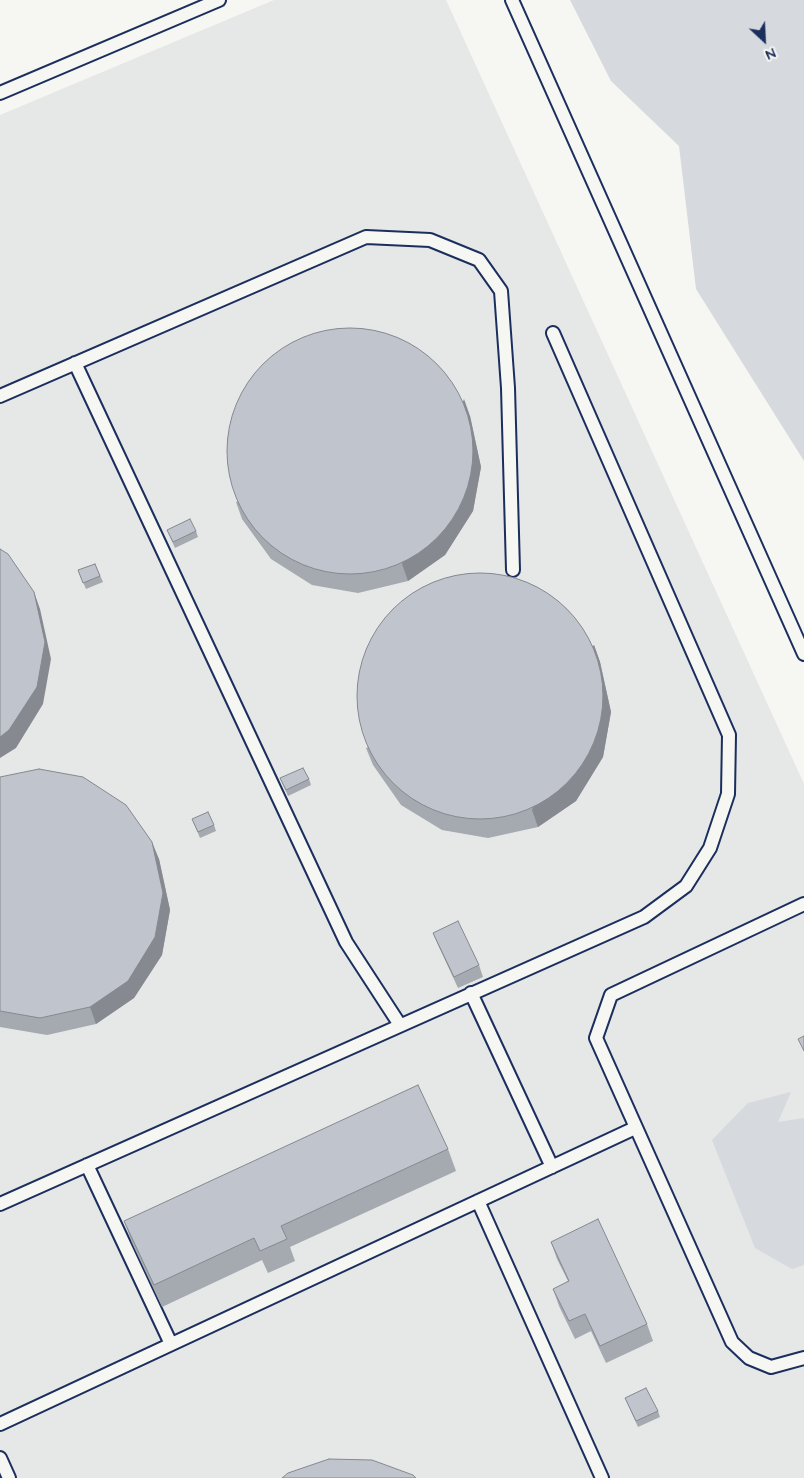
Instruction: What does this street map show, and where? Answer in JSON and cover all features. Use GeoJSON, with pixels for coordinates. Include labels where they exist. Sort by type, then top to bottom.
{"type":"FeatureCollection","features":[{"type":"Feature","properties":{"kind":"lane"},"geometry":{"type":"LineString","coordinates":[[0,93],[219,0]]}},
{"type":"Feature","properties":{"kind":"lane"},"geometry":{"type":"LineString","coordinates":[[512,0],[804,654]]}},
{"type":"Feature","properties":{"kind":"lane"},"geometry":{"type":"LineString","coordinates":[[0,396],[366,237],[430,240],[480,260],[501,291],[508,388],[513,570]]}},
{"type":"Feature","properties":{"kind":"lane"},"geometry":{"type":"LineString","coordinates":[[0,1204],[644,917],[686,886],[710,848],[728,794],[729,735],[553,333]]}},
{"type":"Feature","properties":{"kind":"lane"},"geometry":{"type":"LineString","coordinates":[[75,363],[346,942],[400,1025]]}},
{"type":"Feature","properties":{"kind":"lane"},"geometry":{"type":"LineString","coordinates":[[804,904],[611,995],[596,1038],[732,1342],[749,1358],[771,1367],[804,1358]]}},
{"type":"Feature","properties":{"kind":"lane"},"geometry":{"type":"LineString","coordinates":[[471,994],[552,1167]]}},
{"type":"Feature","properties":{"kind":"lane"},"geometry":{"type":"LineString","coordinates":[[0,1424],[635,1128]]}},
{"type":"Feature","properties":{"kind":"lane"},"geometry":{"type":"LineString","coordinates":[[87,1165],[170,1344]]}},
{"type":"Feature","properties":{"kind":"lane"},"geometry":{"type":"LineString","coordinates":[[478,1201],[602,1478]]}},
{"type":"Feature","properties":{"kind":"lane"},"geometry":{"type":"LineString","coordinates":[[0,1458],[9,1478]]}},
{"type":"Feature","properties":{"kind":"shaded area"},"geometry":{"type":"Polygon","coordinates":[[[274,0],[446,0],[804,784],[804,1478],[0,1478],[0,115],[274,0]]]}},
{"type":"Feature","properties":{"kind":"shaded area"},"geometry":{"type":"Polygon","coordinates":[[[570,0],[804,0],[804,461],[696,289],[679,146],[611,81],[570,0]]]}},
{"type":"Feature","properties":{"kind":"shaded area"},"geometry":{"type":"Polygon","coordinates":[[[791,1092],[778,1122],[804,1118],[804,1265],[792,1269],[755,1248],[712,1140],[748,1103],[791,1092]]]}},
{"type":"Feature","properties":{"kind":"building"},"geometry":{"type":"Polygon","coordinates":[[[338,328],[362,328],[386,333],[408,342],[437,364],[459,393],[464,404],[471,427],[473,451],[471,475],[464,498],[459,509],[437,538],[408,560],[386,569],[362,574],[338,574],[314,569],[292,560],[272,546],[255,529],[241,509],[232,487],[227,463],[227,439],[232,415],[241,393],[255,373],[272,356],[292,342],[314,333],[338,328]]]}},
{"type":"Feature","properties":{"kind":"building"},"geometry":{"type":"Polygon","coordinates":[[[190,519],[196,531],[173,542],[167,530],[190,519]]]}},
{"type":"Feature","properties":{"kind":"building"},"geometry":{"type":"Polygon","coordinates":[[[0,549],[8,554],[34,592],[45,642],[37,687],[9,730],[0,737],[0,549]]]}},
{"type":"Feature","properties":{"kind":"building"},"geometry":{"type":"Polygon","coordinates":[[[95,564],[100,576],[83,583],[78,570],[95,564]]]}},
{"type":"Feature","properties":{"kind":"building"},"geometry":{"type":"Polygon","coordinates":[[[468,573],[492,573],[516,578],[538,587],[567,609],[589,638],[594,649],[601,672],[603,696],[601,720],[594,743],[589,754],[567,783],[538,805],[516,814],[492,819],[468,819],[444,814],[422,805],[402,791],[385,774],[371,754],[362,732],[357,708],[357,684],[362,660],[371,638],[385,618],[402,601],[422,587],[444,578],[468,573]]]}},
{"type":"Feature","properties":{"kind":"building"},"geometry":{"type":"Polygon","coordinates":[[[303,768],[309,779],[286,790],[280,778],[303,768]]]}},
{"type":"Feature","properties":{"kind":"building"},"geometry":{"type":"Polygon","coordinates":[[[39,769],[83,777],[126,805],[152,842],[163,893],[155,937],[128,981],[90,1007],[40,1018],[0,1011],[0,777],[39,769]]]}},
{"type":"Feature","properties":{"kind":"building"},"geometry":{"type":"Polygon","coordinates":[[[208,812],[214,825],[198,832],[192,819],[208,812]]]}},
{"type":"Feature","properties":{"kind":"building"},"geometry":{"type":"Polygon","coordinates":[[[458,921],[479,965],[454,977],[433,933],[458,921]]]}},
{"type":"Feature","properties":{"kind":"building"},"geometry":{"type":"Polygon","coordinates":[[[804,1036],[804,1051],[798,1039],[804,1036]]]}},
{"type":"Feature","properties":{"kind":"building"},"geometry":{"type":"Polygon","coordinates":[[[418,1085],[448,1149],[281,1226],[287,1239],[260,1251],[254,1238],[154,1285],[124,1221],[418,1085]]]}},
{"type":"Feature","properties":{"kind":"building"},"geometry":{"type":"Polygon","coordinates":[[[598,1219],[647,1324],[600,1346],[585,1314],[569,1321],[553,1289],[569,1281],[551,1242],[598,1219]]]}},
{"type":"Feature","properties":{"kind":"building"},"geometry":{"type":"Polygon","coordinates":[[[646,1388],[658,1411],[636,1421],[625,1398],[646,1388]]]}},
{"type":"Feature","properties":{"kind":"building"},"geometry":{"type":"Polygon","coordinates":[[[329,1459],[372,1460],[413,1475],[416,1478],[282,1478],[288,1473],[329,1459]]]}}]}
